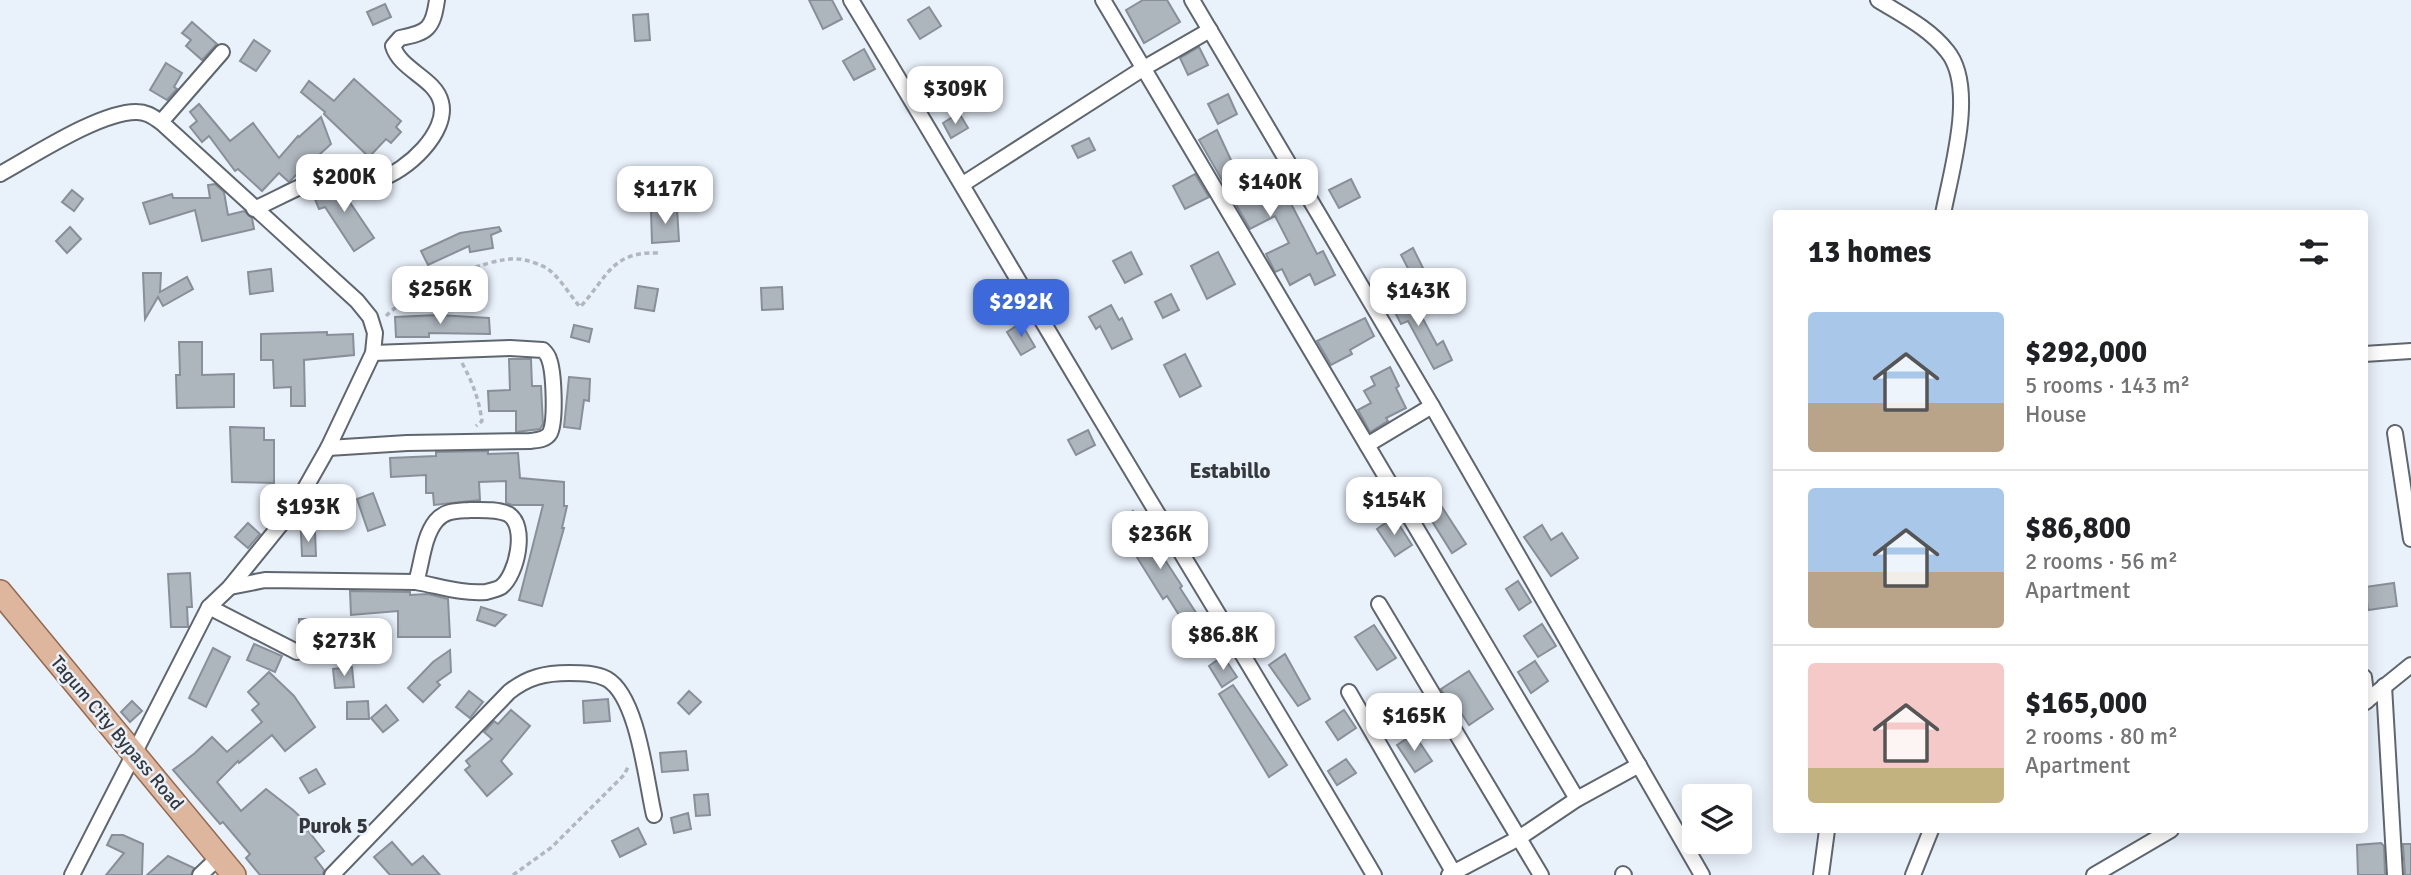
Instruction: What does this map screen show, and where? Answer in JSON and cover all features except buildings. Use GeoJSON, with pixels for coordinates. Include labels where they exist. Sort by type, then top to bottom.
{"type":"FeatureCollection","features":[{"type":"Feature","properties":{"kind":"main road","name":"Tagum City Bypass Road"},"geometry":{"type":"LineString","coordinates":[[0,592],[234,875]]}},
{"type":"Feature","properties":{"kind":"street"},"geometry":{"type":"LineString","coordinates":[[254,209],[341,173],[377,180],[394,173],[417,156],[436,133],[442,103],[436,92],[398,56],[393,46],[400,38],[414,36],[428,29],[434,19],[437,0]]}},
{"type":"Feature","properties":{"kind":"street"},"geometry":{"type":"LineString","coordinates":[[851,0],[1374,875]]}},
{"type":"Feature","properties":{"kind":"street"},"geometry":{"type":"LineString","coordinates":[[1103,0],[1577,799]]}},
{"type":"Feature","properties":{"kind":"street"},"geometry":{"type":"LineString","coordinates":[[1192,0],[1432,406],[1702,875]]}},
{"type":"Feature","properties":{"kind":"street"},"geometry":{"type":"LineString","coordinates":[[1878,0],[1925,29],[1949,52],[1960,76],[1961,103],[1944,210]]}},
{"type":"Feature","properties":{"kind":"street"},"geometry":{"type":"LineString","coordinates":[[963,184],[1143,68],[1210,30]]}},
{"type":"Feature","properties":{"kind":"street"},"geometry":{"type":"LineString","coordinates":[[161,122],[222,52]]}},
{"type":"Feature","properties":{"kind":"street"},"geometry":{"type":"LineString","coordinates":[[0,174],[76,133],[122,114],[146,113],[161,122],[358,301],[370,317],[375,333],[373,353],[328,448],[294,508],[230,587],[209,607],[72,875]]}},
{"type":"Feature","properties":{"kind":"street"},"geometry":{"type":"LineString","coordinates":[[328,448],[530,442],[542,440],[550,433],[553,391],[549,357],[543,350],[530,348],[373,353]]}},
{"type":"Feature","properties":{"kind":"street"},"geometry":{"type":"LineString","coordinates":[[2368,354],[2411,351]]}},
{"type":"Feature","properties":{"kind":"street"},"geometry":{"type":"LineString","coordinates":[[1367,445],[1432,406]]}},
{"type":"Feature","properties":{"kind":"street"},"geometry":{"type":"LineString","coordinates":[[2395,433],[2405,469],[2411,540]]}},
{"type":"Feature","properties":{"kind":"street"},"geometry":{"type":"LineString","coordinates":[[230,587],[265,580],[416,582],[464,592],[487,592],[501,587],[509,576],[520,541],[518,524],[510,515],[498,511],[465,510],[443,513],[430,532],[416,582]]}},
{"type":"Feature","properties":{"kind":"street"},"geometry":{"type":"LineString","coordinates":[[1379,604],[1541,875]]}},
{"type":"Feature","properties":{"kind":"street"},"geometry":{"type":"LineString","coordinates":[[209,607],[297,652]]}},
{"type":"Feature","properties":{"kind":"street"},"geometry":{"type":"LineString","coordinates":[[2368,700],[2411,665]]}},
{"type":"Feature","properties":{"kind":"street"},"geometry":{"type":"LineString","coordinates":[[332,875],[509,692],[523,681],[541,675],[586,673],[607,679],[621,691],[632,717],[654,815]]}},
{"type":"Feature","properties":{"kind":"street"},"geometry":{"type":"LineString","coordinates":[[2384,686],[2395,875]]}},
{"type":"Feature","properties":{"kind":"street"},"geometry":{"type":"LineString","coordinates":[[1349,692],[1453,874],[1639,765]]}},
{"type":"Feature","properties":{"kind":"street"},"geometry":{"type":"LineString","coordinates":[[1821,875],[1827,833]]}},
{"type":"Feature","properties":{"kind":"street"},"geometry":{"type":"LineString","coordinates":[[1913,875],[1930,833]]}},
{"type":"Feature","properties":{"kind":"street"},"geometry":{"type":"LineString","coordinates":[[2094,875],[2166,833]]}},
{"type":"Feature","properties":{"kind":"street"},"geometry":{"type":"LineString","coordinates":[[200,875],[219,857]]}},
{"type":"Feature","properties":{"kind":"path"},"geometry":{"type":"LineString","coordinates":[[375,333],[386,315],[402,301],[482,265],[517,259],[548,269],[580,307],[611,266],[640,252],[659,253]]}},
{"type":"Feature","properties":{"kind":"path"},"geometry":{"type":"LineString","coordinates":[[453,350],[474,385],[482,421],[470,430],[468,442]]}},
{"type":"Feature","properties":{"kind":"path"},"geometry":{"type":"LineString","coordinates":[[513,875],[551,847],[624,775],[639,744]]}},
{"type":"Feature","properties":{"kind":"district","name":"Estabillo"},"geometry":{"type":"Point","coordinates":[1230,471]}},
{"type":"Feature","properties":{"kind":"district","name":"Purok 5"},"geometry":{"type":"Point","coordinates":[333,826]}}]}
